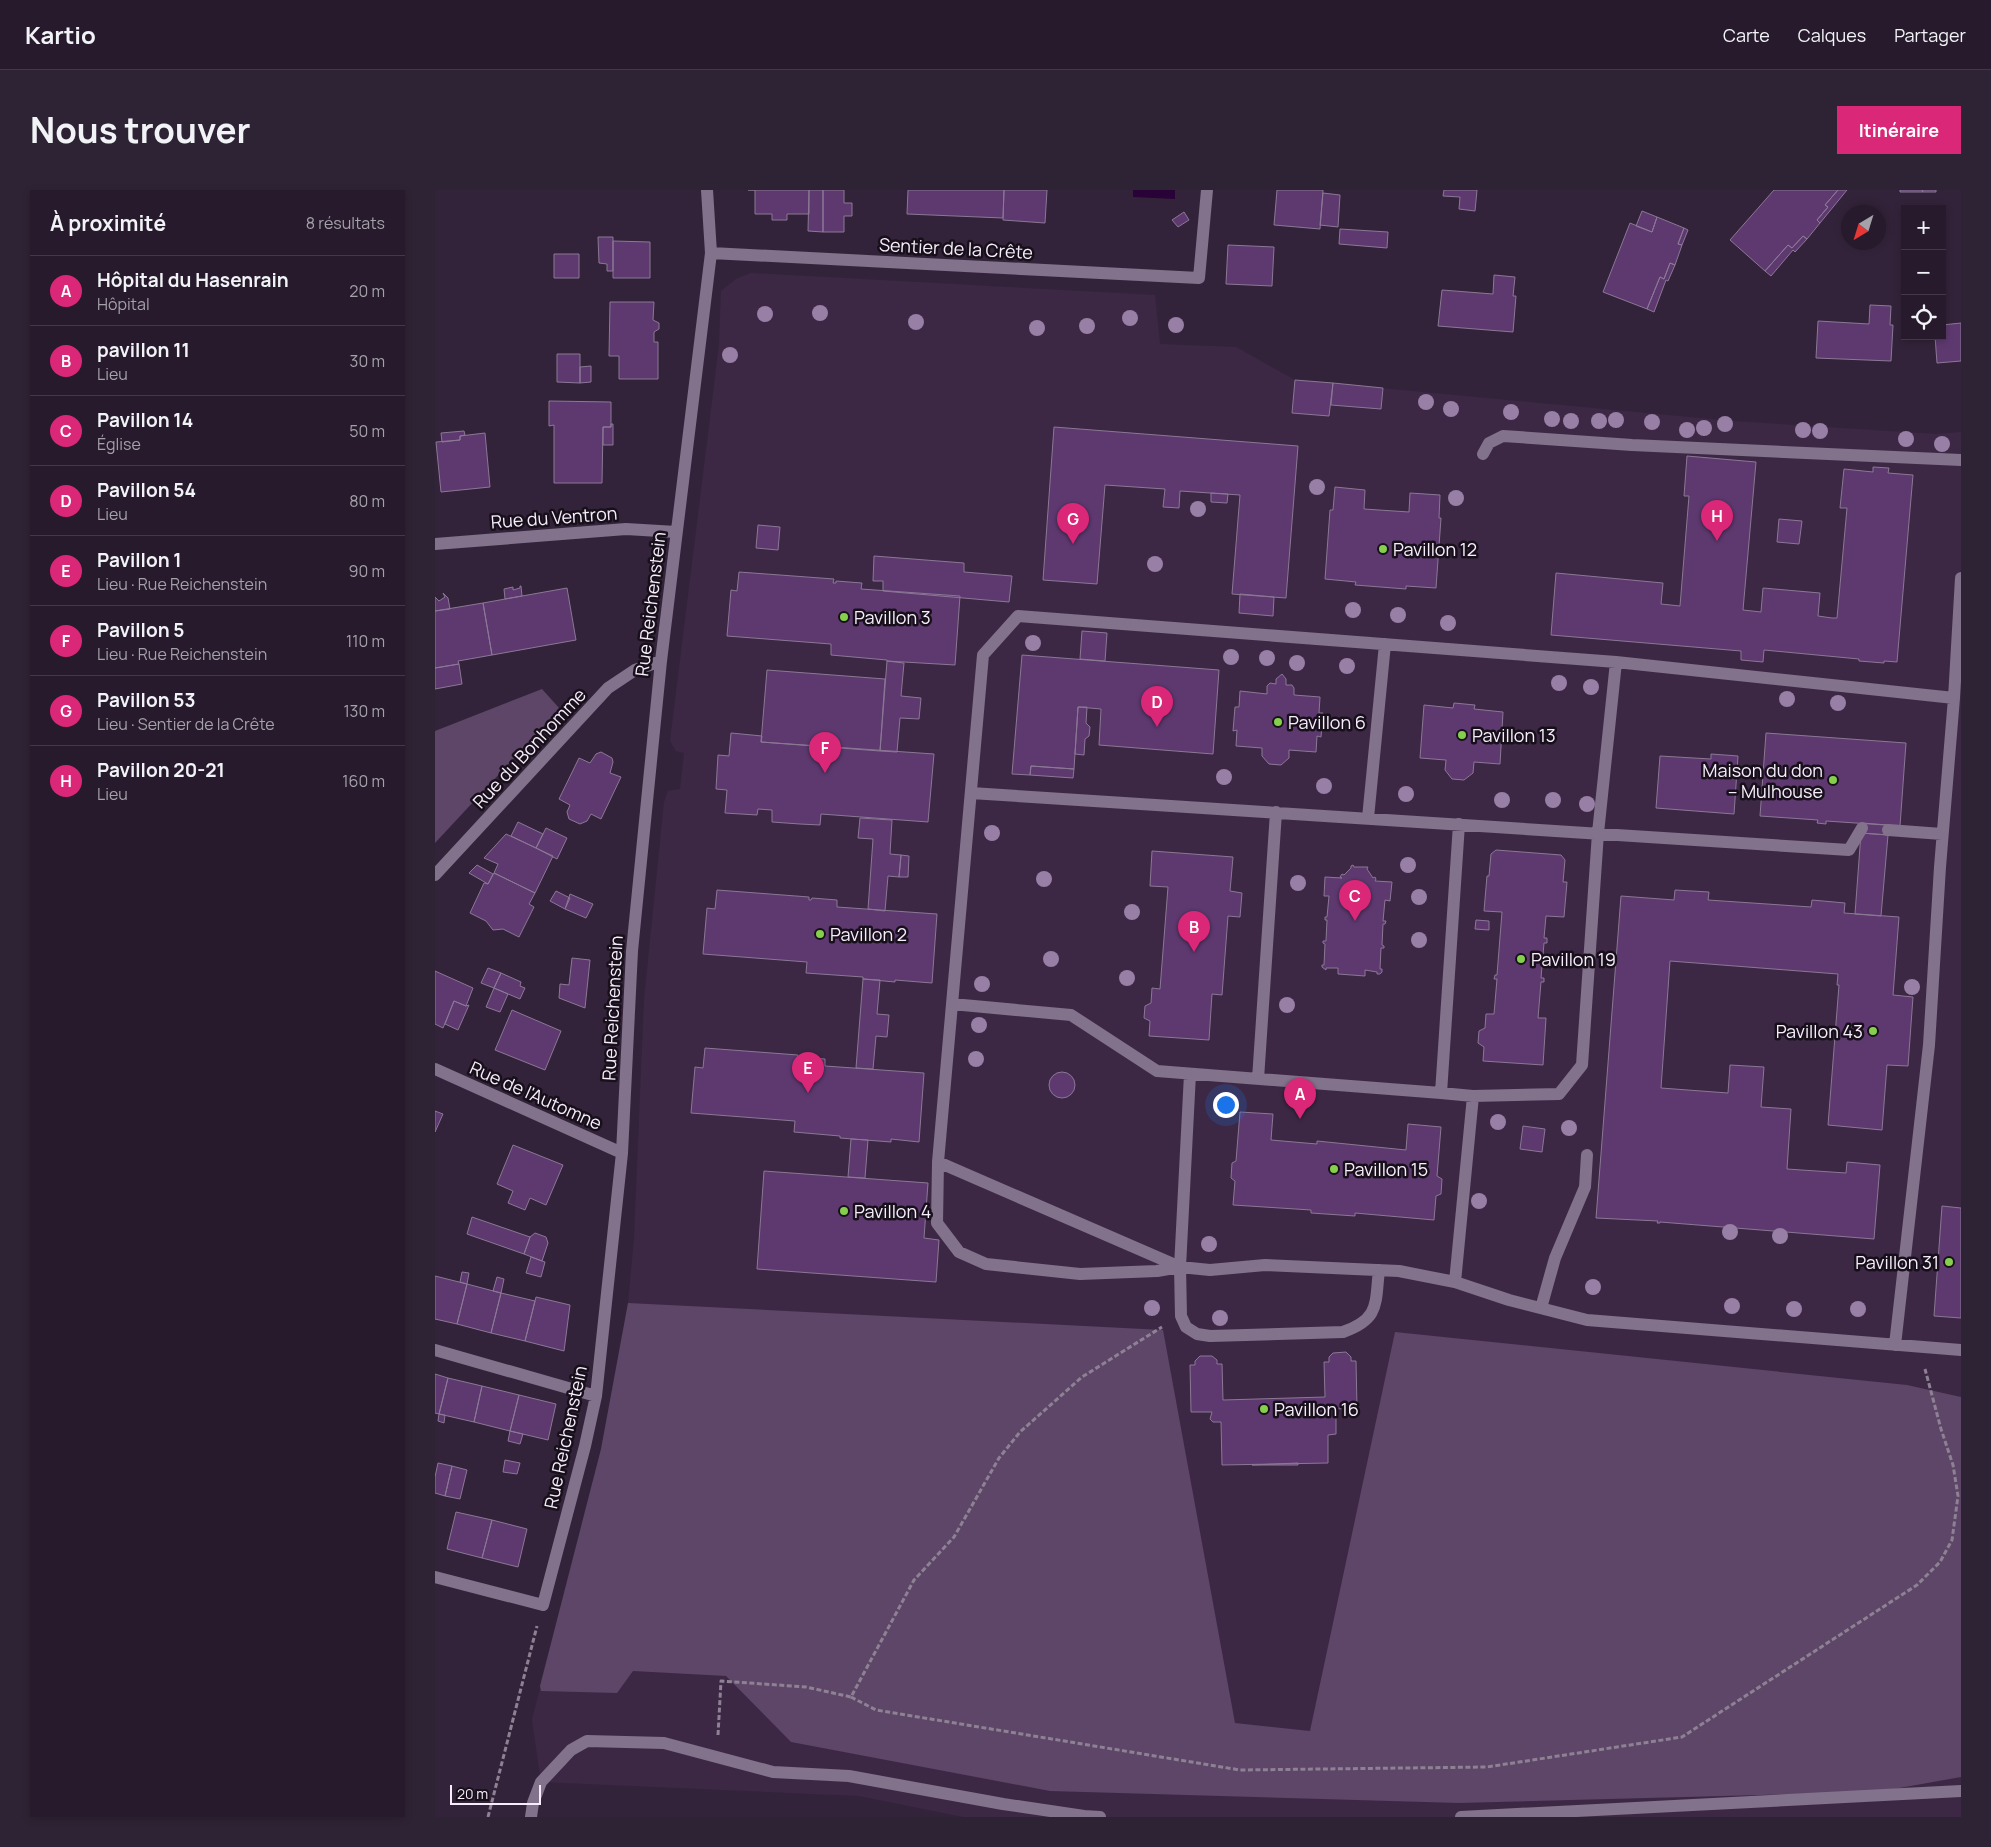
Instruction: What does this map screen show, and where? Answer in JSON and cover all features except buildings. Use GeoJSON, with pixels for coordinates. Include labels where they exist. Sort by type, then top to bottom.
{"type":"FeatureCollection","features":[{"type":"Feature","properties":{"kind":"street","name":"Rue Reichenstein"},"geometry":{"type":"LineString","coordinates":[[543,1605],[585,1446],[596,1396],[622,1153],[632,951],[661,661],[711,253],[707,190]]}},
{"type":"Feature","properties":{"kind":"street","name":"Sentier de la Crête"},"geometry":{"type":"LineString","coordinates":[[711,253],[1199,278],[1207,190]]}},
{"type":"Feature","properties":{"kind":"street"},"geometry":{"type":"LineString","coordinates":[[1483,454],[1489,443],[1503,436],[1961,460]]}},
{"type":"Feature","properties":{"kind":"street","name":"Rue du Ventron"},"geometry":{"type":"LineString","coordinates":[[435,544],[626,529],[676,532]]}},
{"type":"Feature","properties":{"kind":"street"},"geometry":{"type":"LineString","coordinates":[[1895,1345],[1929,1045],[1961,578]]}},
{"type":"Feature","properties":{"kind":"street"},"geometry":{"type":"LineString","coordinates":[[1954,698],[1616,662],[1018,616],[983,655],[938,1162],[937,1223],[959,1252],[986,1264],[1080,1274],[1157,1271],[1180,1267],[1210,1270],[1265,1265],[1399,1271],[1455,1282],[1587,1320],[1961,1350]]}},
{"type":"Feature","properties":{"kind":"street"},"geometry":{"type":"LineString","coordinates":[[1368,818],[1385,644]]}},
{"type":"Feature","properties":{"kind":"street","name":"Rue du Bonhomme"},"geometry":{"type":"LineString","coordinates":[[435,875],[607,688],[635,670],[661,661]]}},
{"type":"Feature","properties":{"kind":"street"},"geometry":{"type":"LineString","coordinates":[[952,1004],[1071,1015],[1157,1071],[1473,1096],[1559,1094],[1582,1065],[1598,832],[1616,662]]}},
{"type":"Feature","properties":{"kind":"street"},"geometry":{"type":"LineString","coordinates":[[971,793],[1598,832],[1849,850],[1862,828]]}},
{"type":"Feature","properties":{"kind":"street"},"geometry":{"type":"LineString","coordinates":[[1258,1079],[1276,812]]}},
{"type":"Feature","properties":{"kind":"street"},"geometry":{"type":"LineString","coordinates":[[1441,1093],[1459,824]]}},
{"type":"Feature","properties":{"kind":"street"},"geometry":{"type":"LineString","coordinates":[[1888,830],[1942,834]]}},
{"type":"Feature","properties":{"kind":"street","name":"Rue de l'Automne"},"geometry":{"type":"LineString","coordinates":[[435,1069],[622,1153]]}},
{"type":"Feature","properties":{"kind":"street"},"geometry":{"type":"LineString","coordinates":[[1190,1074],[1180,1267],[1181,1316],[1186,1327],[1197,1334],[1209,1336],[1343,1332],[1356,1328],[1368,1320],[1375,1308],[1379,1270]]}},
{"type":"Feature","properties":{"kind":"street"},"geometry":{"type":"LineString","coordinates":[[1455,1282],[1473,1096]]}},
{"type":"Feature","properties":{"kind":"street"},"geometry":{"type":"LineString","coordinates":[[1541,1308],[1555,1258],[1585,1187],[1587,1155]]}},
{"type":"Feature","properties":{"kind":"street"},"geometry":{"type":"LineString","coordinates":[[938,1162],[1180,1267]]}},
{"type":"Feature","properties":{"kind":"street"},"geometry":{"type":"LineString","coordinates":[[435,1350],[596,1396]]}},
{"type":"Feature","properties":{"kind":"street"},"geometry":{"type":"LineString","coordinates":[[435,1577],[543,1605]]}},
{"type":"Feature","properties":{"kind":"street"},"geometry":{"type":"LineString","coordinates":[[531,1817],[533,1804],[541,1782],[571,1750],[587,1741],[663,1743],[773,1772],[849,1776],[1003,1804],[1100,1817]]}},
{"type":"Feature","properties":{"kind":"street"},"geometry":{"type":"LineString","coordinates":[[1461,1817],[1961,1791]]}},
{"type":"Feature","properties":{"kind":"path"},"geometry":{"type":"LineString","coordinates":[[851,1698],[914,1580],[954,1537],[999,1458],[1020,1432],[1082,1377],[1181,1316]]}},
{"type":"Feature","properties":{"kind":"path"},"geometry":{"type":"LineString","coordinates":[[716,1758],[721,1681],[807,1687],[851,1698],[875,1710],[1240,1770],[1487,1767],[1682,1738],[1917,1585],[1940,1562],[1951,1540],[1958,1496],[1953,1464],[1926,1374],[1921,1346]]}},
{"type":"Feature","properties":{"kind":"path"},"geometry":{"type":"LineString","coordinates":[[488,1817],[543,1605]]}},
{"type":"Feature","properties":{"kind":"shaded area"},"geometry":{"type":"Polygon","coordinates":[[[1133,190],[1175,190],[1175,199],[1133,197],[1133,190]]]}},
{"type":"Feature","properties":{"kind":"shaded area"},"geometry":{"type":"Polygon","coordinates":[[[751,273],[1155,295],[1160,344],[1236,347],[1295,380],[1731,421],[1936,434],[1961,432],[1961,1817],[963,1817],[859,1796],[541,1782],[532,1720],[601,1449],[628,1303],[634,1239],[644,1000],[664,802],[668,791],[680,789],[684,753],[676,751],[670,741],[719,345],[721,291],[736,279],[751,273]]]}},
{"type":"Feature","properties":{"kind":"shaded area"},"geometry":{"type":"Polygon","coordinates":[[[542,689],[560,709],[435,843],[435,731],[542,689]]]}},
{"type":"Feature","properties":{"kind":"shaded area"},"geometry":{"type":"Polygon","coordinates":[[[628,1303],[1163,1330],[1235,1723],[1310,1731],[1395,1332],[1907,1385],[1961,1397],[1961,1777],[1877,1792],[1459,1803],[1050,1791],[791,1742],[726,1676],[633,1671],[617,1693],[541,1691],[540,1686],[601,1449],[628,1303]]]}},
{"type":"Feature","properties":{"kind":"place","name":"Pavillon 20-21"},"geometry":{"type":"Point","coordinates":[1717,541]}},
{"type":"Feature","properties":{"kind":"place","name":"Pavillon 53"},"geometry":{"type":"Point","coordinates":[1073,544]}},
{"type":"Feature","properties":{"kind":"place","name":"Pavillon 12"},"geometry":{"type":"Point","coordinates":[1383,549]}},
{"type":"Feature","properties":{"kind":"place","name":"Pavillon 3"},"geometry":{"type":"Point","coordinates":[844,617]}},
{"type":"Feature","properties":{"kind":"place","name":"Pavillon 6"},"geometry":{"type":"Point","coordinates":[1278,722]}},
{"type":"Feature","properties":{"kind":"place","name":"Pavillon 54"},"geometry":{"type":"Point","coordinates":[1157,727]}},
{"type":"Feature","properties":{"kind":"place","name":"Pavillon 13"},"geometry":{"type":"Point","coordinates":[1462,735]}},
{"type":"Feature","properties":{"kind":"place","name":"Pavillon 5"},"geometry":{"type":"Point","coordinates":[825,773]}},
{"type":"Feature","properties":{"kind":"place","name":"Maison du don – Mulhouse"},"geometry":{"type":"Point","coordinates":[1833,780]}},
{"type":"Feature","properties":{"kind":"place","name":"Pavillon 14"},"geometry":{"type":"Point","coordinates":[1355,921]}},
{"type":"Feature","properties":{"kind":"place","name":"Pavillon 2"},"geometry":{"type":"Point","coordinates":[820,934]}},
{"type":"Feature","properties":{"kind":"place","name":"pavillon 11"},"geometry":{"type":"Point","coordinates":[1194,952]}},
{"type":"Feature","properties":{"kind":"place","name":"Pavillon 19"},"geometry":{"type":"Point","coordinates":[1521,959]}},
{"type":"Feature","properties":{"kind":"place","name":"Pavillon 43"},"geometry":{"type":"Point","coordinates":[1873,1031]}},
{"type":"Feature","properties":{"kind":"place","name":"Pavillon 1"},"geometry":{"type":"Point","coordinates":[808,1093]}},
{"type":"Feature","properties":{"kind":"place","name":"Hôpital du Hasenrain"},"geometry":{"type":"Point","coordinates":[1300,1119]}},
{"type":"Feature","properties":{"kind":"place","name":"Pavillon 15"},"geometry":{"type":"Point","coordinates":[1334,1169]}},
{"type":"Feature","properties":{"kind":"place","name":"Pavillon 4"},"geometry":{"type":"Point","coordinates":[844,1211]}},
{"type":"Feature","properties":{"kind":"place","name":"Pavillon 31"},"geometry":{"type":"Point","coordinates":[1949,1262]}},
{"type":"Feature","properties":{"kind":"place","name":"Pavillon 16"},"geometry":{"type":"Point","coordinates":[1264,1409]}}]}
